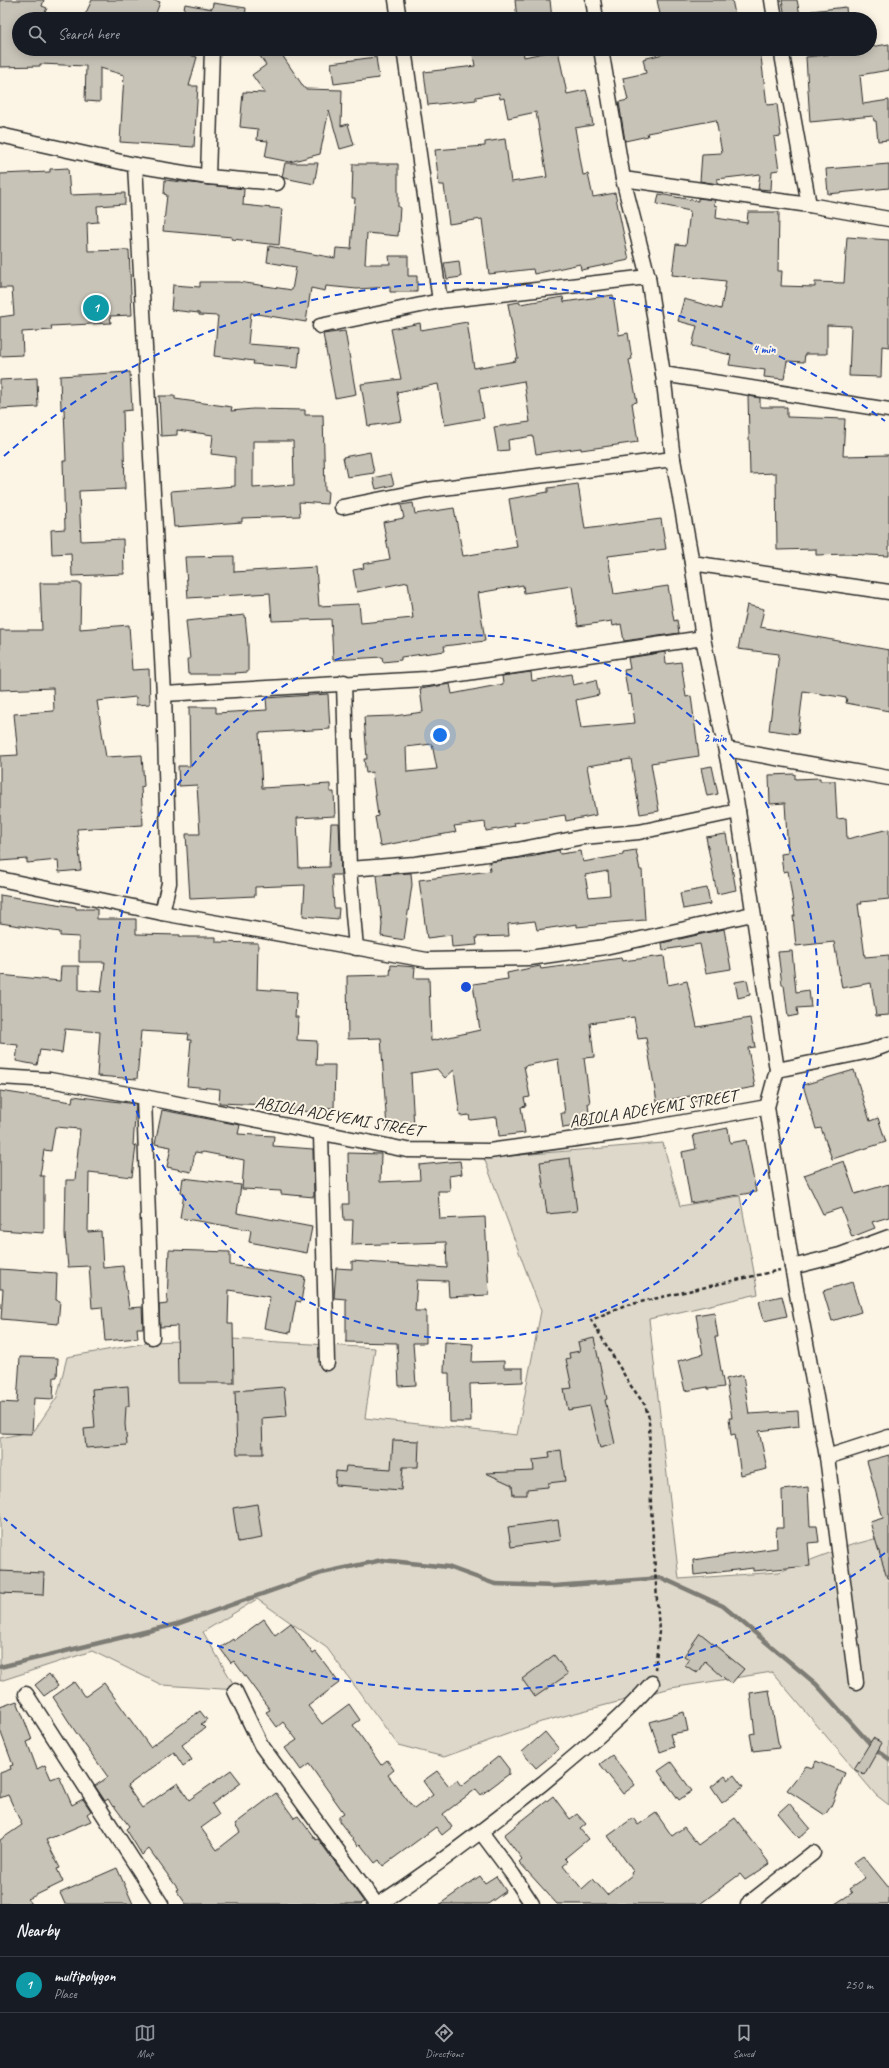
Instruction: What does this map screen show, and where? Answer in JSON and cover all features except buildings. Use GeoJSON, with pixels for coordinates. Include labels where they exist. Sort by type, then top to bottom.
{"type":"FeatureCollection","features":[{"type":"Feature","properties":{"kind":"street"},"geometry":{"type":"LineString","coordinates":[[396,0],[398,12]]}},
{"type":"Feature","properties":{"kind":"street"},"geometry":{"type":"LineString","coordinates":[[593,0],[595,12]]}},
{"type":"Feature","properties":{"kind":"street"},"geometry":{"type":"LineString","coordinates":[[772,0],[774,12]]}},
{"type":"Feature","properties":{"kind":"street"},"geometry":{"type":"LineString","coordinates":[[208,177],[212,56]]}},
{"type":"Feature","properties":{"kind":"street"},"geometry":{"type":"LineString","coordinates":[[405,56],[440,301]]}},
{"type":"Feature","properties":{"kind":"street"},"geometry":{"type":"LineString","coordinates":[[602,56],[623,179],[648,277],[663,374],[672,459],[692,563],[703,638],[738,811],[752,914],[777,1070],[767,1107],[792,1267],[827,1457],[856,1682]]}},
{"type":"Feature","properties":{"kind":"street"},"geometry":{"type":"LineString","coordinates":[[782,56],[809,205]]}},
{"type":"Feature","properties":{"kind":"street"},"geometry":{"type":"LineString","coordinates":[[0,136],[135,165],[208,177],[277,183]]}},
{"type":"Feature","properties":{"kind":"street"},"geometry":{"type":"LineString","coordinates":[[135,165],[164,694],[169,883],[162,913]]}},
{"type":"Feature","properties":{"kind":"street"},"geometry":{"type":"LineString","coordinates":[[623,179],[809,205],[889,219]]}},
{"type":"Feature","properties":{"kind":"street"},"geometry":{"type":"LineString","coordinates":[[320,326],[440,301],[648,277]]}},
{"type":"Feature","properties":{"kind":"street"},"geometry":{"type":"LineString","coordinates":[[663,374],[889,410]]}},
{"type":"Feature","properties":{"kind":"street"},"geometry":{"type":"LineString","coordinates":[[342,507],[427,490],[672,459]]}},
{"type":"Feature","properties":{"kind":"street"},"geometry":{"type":"LineString","coordinates":[[692,563],[889,592]]}},
{"type":"Feature","properties":{"kind":"street"},"geometry":{"type":"LineString","coordinates":[[164,694],[344,682],[426,679],[703,638]]}},
{"type":"Feature","properties":{"kind":"street"},"geometry":{"type":"LineString","coordinates":[[344,682],[349,869],[356,948]]}},
{"type":"Feature","properties":{"kind":"street"},"geometry":{"type":"LineString","coordinates":[[726,749],[889,778]]}},
{"type":"Feature","properties":{"kind":"street"},"geometry":{"type":"LineString","coordinates":[[349,869],[415,864],[517,850],[583,837],[639,832],[738,811]]}},
{"type":"Feature","properties":{"kind":"street"},"geometry":{"type":"LineString","coordinates":[[0,879],[162,913],[427,960],[530,958],[605,947],[752,914]]}},
{"type":"Feature","properties":{"kind":"street"},"geometry":{"type":"LineString","coordinates":[[777,1070],[870,1051],[889,1044]]}},
{"type":"Feature","properties":{"kind":"street","name":"ABIOLA ADEYEMI STREET"},"geometry":{"type":"LineString","coordinates":[[0,1077],[50,1080],[144,1097],[321,1134],[407,1150],[489,1151],[640,1130],[767,1107]]}},
{"type":"Feature","properties":{"kind":"street"},"geometry":{"type":"LineString","coordinates":[[144,1097],[152,1337]]}},
{"type":"Feature","properties":{"kind":"street"},"geometry":{"type":"LineString","coordinates":[[321,1134],[327,1364]]}},
{"type":"Feature","properties":{"kind":"street"},"geometry":{"type":"LineString","coordinates":[[792,1267],[840,1255],[889,1237]]}},
{"type":"Feature","properties":{"kind":"street"},"geometry":{"type":"LineString","coordinates":[[827,1457],[889,1437]]}},
{"type":"Feature","properties":{"kind":"street"},"geometry":{"type":"LineString","coordinates":[[235,1691],[261,1745],[378,1904],[481,1832],[575,1757],[631,1708],[652,1683]]}},
{"type":"Feature","properties":{"kind":"street"},"geometry":{"type":"LineString","coordinates":[[26,1694],[161,1904]]}},
{"type":"Feature","properties":{"kind":"street"},"geometry":{"type":"LineString","coordinates":[[481,1832],[513,1875],[532,1904]]}},
{"type":"Feature","properties":{"kind":"street"},"geometry":{"type":"LineString","coordinates":[[748,1904],[813,1854]]}},
{"type":"Feature","properties":{"kind":"path"},"geometry":{"type":"LineString","coordinates":[[652,1683],[658,1654],[659,1631],[658,1587],[651,1507],[649,1418],[646,1405],[631,1386],[592,1320],[623,1306],[792,1267]]}},
{"type":"Feature","properties":{"kind":"shaded area"},"geometry":{"type":"Polygon","coordinates":[[[663,1143],[680,1206],[740,1196],[758,1294],[649,1319],[679,1579],[779,1572],[848,1546],[889,1535],[889,1805],[876,1795],[772,1672],[671,1688],[541,1722],[444,1757],[398,1745],[327,1648],[257,1599],[203,1632],[237,1690],[162,1685],[92,1651],[0,1681],[0,1438],[34,1431],[57,1397],[67,1357],[152,1342],[232,1339],[375,1348],[365,1418],[517,1435],[541,1311],[484,1158],[663,1143]]]}},
{"type":"Feature","properties":{"kind":"waterway"},"geometry":{"type":"LineString","coordinates":[[0,1667],[177,1624],[322,1573],[382,1560],[448,1567],[495,1584],[554,1586],[662,1578],[723,1606],[816,1684],[873,1747],[889,1759]]}},
{"type":"Feature","properties":{"kind":"place","name":"multipolygon"},"geometry":{"type":"Point","coordinates":[96,308]}}]}
